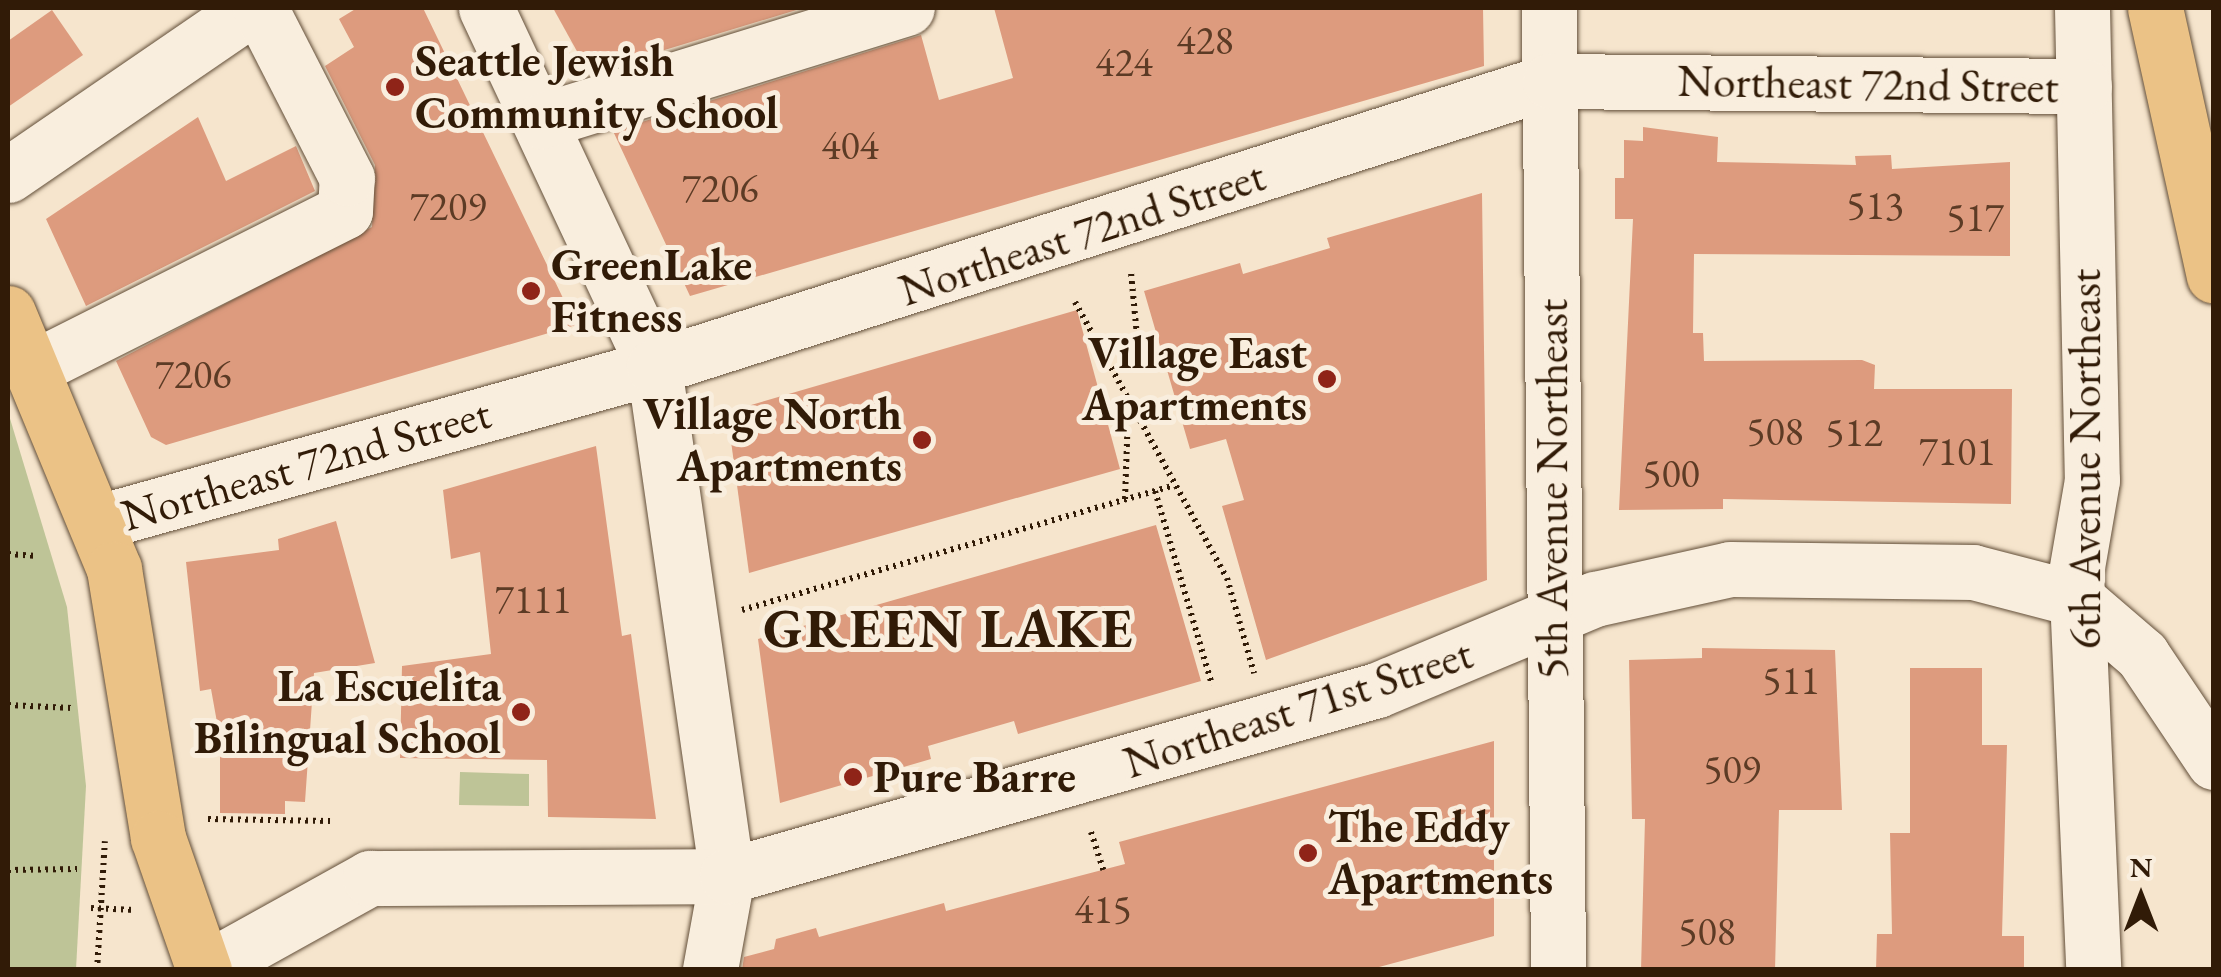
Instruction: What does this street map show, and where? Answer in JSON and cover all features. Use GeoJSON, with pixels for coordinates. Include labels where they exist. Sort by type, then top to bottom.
{"type":"FeatureCollection","features":[{"type":"Feature","properties":{"kind":"main road"},"geometry":{"type":"LineString","coordinates":[[2155,8],[2214,276]]}},
{"type":"Feature","properties":{"kind":"main road"},"geometry":{"type":"LineString","coordinates":[[8,312],[99,522],[127,617],[158,838],[204,970]]}},
{"type":"Feature","properties":{"kind":"street"},"geometry":{"type":"LineString","coordinates":[[8,175],[252,8]]}},
{"type":"Feature","properties":{"kind":"street"},"geometry":{"type":"LineString","coordinates":[[35,367],[345,212],[347,178],[260,8]]}},
{"type":"Feature","properties":{"kind":"street"},"geometry":{"type":"LineString","coordinates":[[486,8],[654,367],[727,876],[710,970]]}},
{"type":"Feature","properties":{"kind":"street"},"geometry":{"type":"LineString","coordinates":[[541,121],[907,8]]}},
{"type":"Feature","properties":{"kind":"street","name":"5th Avenue Northeast"},"geometry":{"type":"LineString","coordinates":[[1549,8],[1558,970]]}},
{"type":"Feature","properties":{"kind":"street","name":"6th Avenue Northeast"},"geometry":{"type":"LineString","coordinates":[[2082,8],[2092,480],[2077,598],[2093,970]]}},
{"type":"Feature","properties":{"kind":"street","name":"Northeast 72nd Street"},"geometry":{"type":"LineString","coordinates":[[99,522],[654,367],[1550,82],[2084,86]]}},
{"type":"Feature","properties":{"kind":"street","name":"Northeast 71st Street"},"geometry":{"type":"LineString","coordinates":[[204,970],[386,874],[727,876],[1377,690],[1552,615],[1730,569],[1973,572],[2077,598],[2142,654],[2214,762]]}},
{"type":"Feature","properties":{"kind":"path"},"geometry":{"type":"LineString","coordinates":[[1095,348],[1137,336],[1132,273]]}},
{"type":"Feature","properties":{"kind":"path"},"geometry":{"type":"LineString","coordinates":[[1074,302],[1128,412],[1227,578],[1254,673]]}},
{"type":"Feature","properties":{"kind":"path"},"geometry":{"type":"LineString","coordinates":[[1125,499],[1128,412]]}},
{"type":"Feature","properties":{"kind":"path"},"geometry":{"type":"LineString","coordinates":[[742,610],[1172,486]]}},
{"type":"Feature","properties":{"kind":"path"},"geometry":{"type":"LineString","coordinates":[[1154,491],[1200,661],[1212,685]]}},
{"type":"Feature","properties":{"kind":"path"},"geometry":{"type":"LineString","coordinates":[[8,554],[34,556]]}},
{"type":"Feature","properties":{"kind":"path"},"geometry":{"type":"LineString","coordinates":[[8,704],[72,708]]}},
{"type":"Feature","properties":{"kind":"path"},"geometry":{"type":"LineString","coordinates":[[208,820],[330,821]]}},
{"type":"Feature","properties":{"kind":"path"},"geometry":{"type":"LineString","coordinates":[[1091,832],[1102,870]]}},
{"type":"Feature","properties":{"kind":"path"},"geometry":{"type":"LineString","coordinates":[[8,870],[77,869]]}},
{"type":"Feature","properties":{"kind":"path"},"geometry":{"type":"LineString","coordinates":[[98,970],[105,872]]}},
{"type":"Feature","properties":{"kind":"path"},"geometry":{"type":"LineString","coordinates":[[91,908],[116,910]]}},
{"type":"Feature","properties":{"kind":"green space"},"geometry":{"type":"Polygon","coordinates":[[[8,412],[67,607],[86,786],[76,969],[8,969],[8,412]]]}},
{"type":"Feature","properties":{"kind":"green space"},"geometry":{"type":"Polygon","coordinates":[[[460,772],[529,774],[529,806],[459,805],[460,772]]]}},
{"type":"Feature","properties":{"kind":"building"},"geometry":{"type":"Polygon","coordinates":[[[357,8],[423,8],[576,325],[166,445],[151,437],[116,361],[372,227],[375,165],[325,66],[354,47],[339,19],[357,8]]]}},
{"type":"Feature","properties":{"kind":"building"},"geometry":{"type":"Polygon","coordinates":[[[553,8],[803,8],[589,73],[553,8]]]}},
{"type":"Feature","properties":{"kind":"building"},"geometry":{"type":"Polygon","coordinates":[[[994,8],[1483,8],[1484,66],[690,296],[613,131],[921,35],[939,100],[1013,78],[994,8]]]}},
{"type":"Feature","properties":{"kind":"building"},"geometry":{"type":"Polygon","coordinates":[[[52,10],[83,55],[8,107],[8,41],[52,10]]]}},
{"type":"Feature","properties":{"kind":"building"},"geometry":{"type":"Polygon","coordinates":[[[198,117],[226,181],[296,146],[315,191],[86,306],[46,219],[198,117]]]}},
{"type":"Feature","properties":{"kind":"building"},"geometry":{"type":"Polygon","coordinates":[[[1643,127],[1718,137],[1717,162],[1856,165],[1855,156],[1891,155],[1892,169],[2010,162],[2010,256],[1694,254],[1693,333],[1703,333],[1704,361],[1862,360],[1875,365],[1874,389],[2012,389],[2011,504],[1723,499],[1723,509],[1619,510],[1633,219],[1615,219],[1615,178],[1624,178],[1624,140],[1643,141],[1643,127]]]}},
{"type":"Feature","properties":{"kind":"building","name":"Village East Apartments"},"geometry":{"type":"Polygon","coordinates":[[[1482,193],[1487,580],[1266,660],[1222,506],[1244,500],[1226,439],[1190,449],[1144,291],[1240,263],[1243,274],[1330,248],[1327,238],[1482,193]]]}},
{"type":"Feature","properties":{"kind":"building","name":"Village North Apartments"},"geometry":{"type":"Polygon","coordinates":[[[1077,310],[1120,469],[749,573],[727,412],[1077,310]]]}},
{"type":"Feature","properties":{"kind":"building"},"geometry":{"type":"Polygon","coordinates":[[[596,446],[622,636],[631,634],[656,819],[548,817],[547,760],[400,758],[402,666],[491,654],[480,552],[451,559],[443,490],[596,446]]]}},
{"type":"Feature","properties":{"kind":"building"},"geometry":{"type":"Polygon","coordinates":[[[336,521],[375,663],[314,673],[305,802],[285,801],[285,814],[220,813],[220,739],[211,689],[200,691],[186,562],[279,550],[278,539],[336,521]]]}},
{"type":"Feature","properties":{"kind":"building"},"geometry":{"type":"Polygon","coordinates":[[[1156,525],[1201,681],[1018,734],[1014,721],[928,746],[931,759],[780,803],[758,639],[1156,525]]]}},
{"type":"Feature","properties":{"kind":"building"},"geometry":{"type":"Polygon","coordinates":[[[1702,648],[1835,650],[1842,810],[1779,810],[1775,970],[1641,970],[1645,819],[1632,819],[1629,660],[1702,658],[1702,648]]]}},
{"type":"Feature","properties":{"kind":"building"},"geometry":{"type":"Polygon","coordinates":[[[1910,668],[1982,668],[1982,745],[2007,745],[2002,936],[2024,936],[2024,970],[1876,970],[1877,934],[1892,934],[1890,833],[1910,833],[1910,668]]]}},
{"type":"Feature","properties":{"kind":"building","name":"The Eddy Apartments"},"geometry":{"type":"Polygon","coordinates":[[[1494,741],[1494,936],[1368,970],[742,970],[744,957],[774,949],[776,939],[816,928],[819,937],[944,903],[946,911],[1125,864],[1119,842],[1494,741]]]}},
{"type":"Feature","properties":{"kind":"place","name":"Seattle Jewish Community School"},"geometry":{"type":"Point","coordinates":[395,87]}},
{"type":"Feature","properties":{"kind":"place","name":"GreenLake Fitness"},"geometry":{"type":"Point","coordinates":[531,291]}},
{"type":"Feature","properties":{"kind":"place","name":"Village East Apartments"},"geometry":{"type":"Point","coordinates":[1327,379]}},
{"type":"Feature","properties":{"kind":"place","name":"Village North Apartments"},"geometry":{"type":"Point","coordinates":[922,440]}},
{"type":"Feature","properties":{"kind":"place","name":"La Escuelita Bilingual School"},"geometry":{"type":"Point","coordinates":[521,712]}},
{"type":"Feature","properties":{"kind":"place","name":"Pure Barre"},"geometry":{"type":"Point","coordinates":[853,777]}},
{"type":"Feature","properties":{"kind":"place","name":"The Eddy Apartments"},"geometry":{"type":"Point","coordinates":[1308,853]}},
{"type":"Feature","properties":{"kind":"district","name":"GREEN LAKE"},"geometry":{"type":"Point","coordinates":[949,628]}}]}
